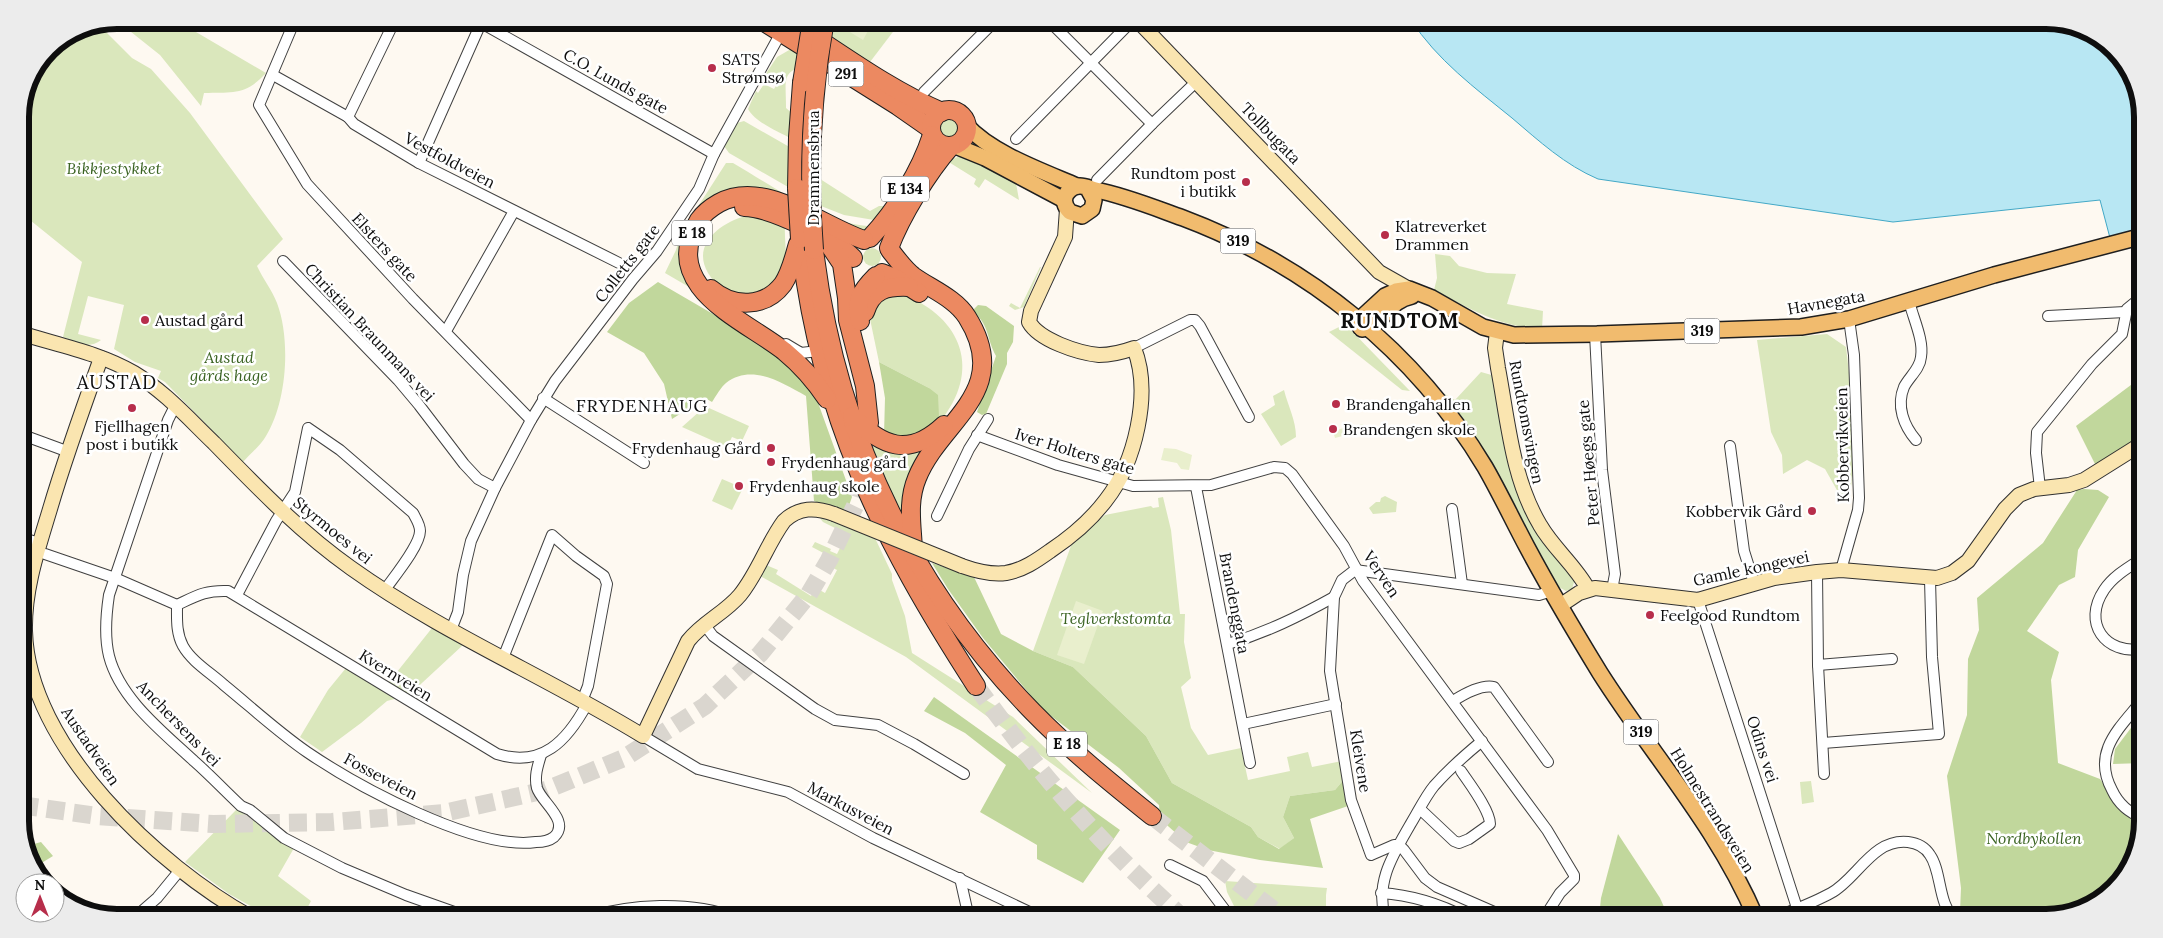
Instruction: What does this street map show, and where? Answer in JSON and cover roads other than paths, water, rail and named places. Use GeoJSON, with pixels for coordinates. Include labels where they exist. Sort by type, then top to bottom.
{"type":"FeatureCollection","features":[{"type":"Feature","properties":{"kind":"highway","name":"291"},"geometry":{"type":"LineString","coordinates":[[789,29],[796,43],[898,106],[931,132],[942,145],[952,146]]}},
{"type":"Feature","properties":{"kind":"highway","name":"291"},"geometry":{"type":"LineString","coordinates":[[795,29],[913,98],[942,112],[948,110],[960,114],[966,125]]}},
{"type":"Feature","properties":{"kind":"highway","name":"Drammensbrua"},"geometry":{"type":"LineString","coordinates":[[799,245],[797,188],[799,118],[802,83],[811,29]]}},
{"type":"Feature","properties":{"kind":"highway","name":"Drammensbrua"},"geometry":{"type":"LineString","coordinates":[[824,29],[814,100],[810,168],[814,250],[842,411]]}},
{"type":"Feature","properties":{"kind":"highway"},"geometry":{"type":"LineString","coordinates":[[931,132],[935,117],[942,112]]}},
{"type":"Feature","properties":{"kind":"highway"},"geometry":{"type":"LineString","coordinates":[[952,146],[964,138],[966,125]]}},
{"type":"Feature","properties":{"kind":"highway","name":"E 134"},"geometry":{"type":"LineString","coordinates":[[931,132],[921,162],[888,217],[867,239],[857,246],[853,283],[847,298],[848,320],[865,386],[873,427],[878,408],[875,385],[861,328],[858,304],[862,293],[891,261],[889,249],[899,226],[925,182],[952,146]]}},
{"type":"Feature","properties":{"kind":"highway","name":"E 18"},"geometry":{"type":"LineString","coordinates":[[867,239],[831,227],[780,203],[748,196],[731,198],[715,205],[700,218],[691,235],[690,268],[697,284],[706,296],[722,310],[794,360],[842,411],[881,440],[898,445],[910,445],[923,441],[938,431],[964,396],[971,366],[969,350],[964,334],[946,311],[897,279],[879,274]]}},
{"type":"Feature","properties":{"kind":"highway","name":"E 18"},"geometry":{"type":"LineString","coordinates":[[799,245],[786,277],[772,294],[764,299],[748,303],[724,298],[713,290],[705,280],[697,260],[698,245],[704,231],[720,215],[735,208],[757,208],[784,218],[838,245],[855,262]]}},
{"type":"Feature","properties":{"kind":"highway","name":"E 18"},"geometry":{"type":"LineString","coordinates":[[825,239],[842,264],[847,298]]}},
{"type":"Feature","properties":{"kind":"highway"},"geometry":{"type":"LineString","coordinates":[[867,239],[883,241],[889,249]]}},
{"type":"Feature","properties":{"kind":"highway","name":"E 18"},"geometry":{"type":"LineString","coordinates":[[799,245],[806,293],[818,351],[842,411],[914,555],[961,628],[1014,692],[1077,753],[1152,816]]}},
{"type":"Feature","properties":{"kind":"highway","name":"E 18"},"geometry":{"type":"LineString","coordinates":[[889,249],[910,273],[956,304],[966,315],[978,339],[982,365],[979,382],[973,398],[930,454],[916,479],[910,511],[914,555]]}},
{"type":"Feature","properties":{"kind":"highway"},"geometry":{"type":"LineString","coordinates":[[855,262],[862,273],[879,274]]}},
{"type":"Feature","properties":{"kind":"highway"},"geometry":{"type":"LineString","coordinates":[[861,328],[867,306],[874,294],[889,287],[909,287]]}},
{"type":"Feature","properties":{"kind":"highway","name":"E 18"},"geometry":{"type":"LineString","coordinates":[[842,411],[864,489],[899,560],[939,630],[976,686]]}},
{"type":"Feature","properties":{"kind":"main road","name":"Tollbugata"},"geometry":{"type":"LineString","coordinates":[[1146,29],[1396,292]]}},
{"type":"Feature","properties":{"kind":"main road","name":"319"},"geometry":{"type":"LineString","coordinates":[[966,125],[974,134],[990,144],[1035,168],[1169,213],[1248,246],[1297,274],[1363,325]]}},
{"type":"Feature","properties":{"kind":"main road","name":"319"},"geometry":{"type":"LineString","coordinates":[[952,146],[985,158],[1066,205],[1074,214],[1089,212],[1109,204],[1131,206],[1219,238],[1251,254],[1363,325]]}},
{"type":"Feature","properties":{"kind":"main road"},"geometry":{"type":"LineString","coordinates":[[643,736],[688,641],[704,624],[729,607],[751,578],[776,532],[792,514],[812,508],[834,514],[962,566],[989,573],[998,573],[1029,566],[1068,539],[1107,499],[1118,481],[1136,431],[1141,400],[1141,368],[1134,348],[1111,354],[1088,353],[1037,333],[1029,322],[1031,311],[1065,237],[1089,212],[1094,196],[1087,185],[1068,191],[1065,237]]}},
{"type":"Feature","properties":{"kind":"main road","name":"Havnegata"},"geometry":{"type":"LineString","coordinates":[[1501,333],[1595,334],[1802,327],[1849,319],[1994,275],[2134,238]]}},
{"type":"Feature","properties":{"kind":"main road","name":"319"},"geometry":{"type":"LineString","coordinates":[[1396,292],[1426,295],[1483,326],[1501,333]]}},
{"type":"Feature","properties":{"kind":"main road"},"geometry":{"type":"LineString","coordinates":[[1363,325],[1396,292]]}},
{"type":"Feature","properties":{"kind":"main road","name":"Holmestrandsveien"},"geometry":{"type":"LineString","coordinates":[[1363,325],[1408,366],[1438,401],[1468,441],[1500,493],[1526,546]]}},
{"type":"Feature","properties":{"kind":"main road","name":"Holmestrandsveien"},"geometry":{"type":"LineString","coordinates":[[1363,325],[1440,418],[1526,546],[1613,692],[1698,812],[1752,909]]}},
{"type":"Feature","properties":{"kind":"main road","name":"Rundtomsvingen"},"geometry":{"type":"LineString","coordinates":[[1501,333],[1495,348],[1520,485],[1543,531],[1582,578],[1588,589]]}},
{"type":"Feature","properties":{"kind":"main road","name":"Styrmoes vei"},"geometry":{"type":"LineString","coordinates":[[29,337],[101,358],[133,372],[175,406],[282,512],[320,545],[384,591],[643,736]]}},
{"type":"Feature","properties":{"kind":"main road","name":"Austadveien"},"geometry":{"type":"LineString","coordinates":[[29,589],[69,452],[101,358]]}},
{"type":"Feature","properties":{"kind":"main road","name":"Gamle kongevei"},"geometry":{"type":"LineString","coordinates":[[1588,589],[1698,600],[1723,594],[1754,583],[1817,572],[1841,570],[1930,579],[1945,576],[1960,568],[1974,554],[2010,503],[2024,493],[2040,488],[2069,485],[2084,480],[2134,449]]}},
{"type":"Feature","properties":{"kind":"main road"},"geometry":{"type":"LineString","coordinates":[[1561,605],[1588,589]]}},
{"type":"Feature","properties":{"kind":"main road","name":"Austadveien"},"geometry":{"type":"LineString","coordinates":[[29,673],[49,718],[79,765],[104,798],[180,870],[204,889],[237,909]]}},
{"type":"Feature","properties":{"kind":"street","name":"Elsters gate"},"geometry":{"type":"LineString","coordinates":[[291,29],[259,105],[307,184],[400,286],[531,420]]}},
{"type":"Feature","properties":{"kind":"street"},"geometry":{"type":"LineString","coordinates":[[348,117],[391,29]]}},
{"type":"Feature","properties":{"kind":"street"},"geometry":{"type":"LineString","coordinates":[[419,163],[475,29]]}},
{"type":"Feature","properties":{"kind":"street","name":"C.O. Lunds gate"},"geometry":{"type":"LineString","coordinates":[[491,29],[714,154]]}},
{"type":"Feature","properties":{"kind":"street","name":"Colletts gate"},"geometry":{"type":"LineString","coordinates":[[451,630],[458,612],[463,575],[471,541],[495,488],[543,398],[621,295],[668,237],[699,189],[714,154],[771,55],[784,29]]}},
{"type":"Feature","properties":{"kind":"street"},"geometry":{"type":"LineString","coordinates":[[924,92],[987,29]]}},
{"type":"Feature","properties":{"kind":"street"},"geometry":{"type":"LineString","coordinates":[[1057,29],[1152,124]]}},
{"type":"Feature","properties":{"kind":"street"},"geometry":{"type":"LineString","coordinates":[[1016,139],[1124,29]]}},
{"type":"Feature","properties":{"kind":"street"},"geometry":{"type":"LineString","coordinates":[[771,55],[785,46],[796,43]]}},
{"type":"Feature","properties":{"kind":"street","name":"Vestfoldveien"},"geometry":{"type":"LineString","coordinates":[[273,75],[348,117],[354,124],[419,163],[619,263]]}},
{"type":"Feature","properties":{"kind":"street"},"geometry":{"type":"LineString","coordinates":[[1087,185],[1197,82]]}},
{"type":"Feature","properties":{"kind":"street"},"geometry":{"type":"LineString","coordinates":[[446,331],[514,211]]}},
{"type":"Feature","properties":{"kind":"street","name":"Christian Braunmans vei"},"geometry":{"type":"LineString","coordinates":[[283,261],[398,380],[478,479],[495,488]]}},
{"type":"Feature","properties":{"kind":"street"},"geometry":{"type":"LineString","coordinates":[[724,298],[752,321],[797,351],[805,353],[818,351]]}},
{"type":"Feature","properties":{"kind":"street"},"geometry":{"type":"LineString","coordinates":[[1909,301],[1922,350],[1921,361],[1904,387],[1902,412],[1904,424],[1916,440]]}},
{"type":"Feature","properties":{"kind":"street"},"geometry":{"type":"LineString","coordinates":[[2040,488],[2036,454],[2037,432],[2092,364],[2122,334],[2126,312],[2128,307],[2134,303]]}},
{"type":"Feature","properties":{"kind":"street"},"geometry":{"type":"LineString","coordinates":[[2048,316],[2126,312]]}},
{"type":"Feature","properties":{"kind":"street","name":"Kobbervikveien"},"geometry":{"type":"LineString","coordinates":[[1841,570],[1858,510],[1859,498],[1854,346],[1849,319]]}},
{"type":"Feature","properties":{"kind":"street"},"geometry":{"type":"LineString","coordinates":[[1134,348],[1190,320],[1195,320],[1247,414]]}},
{"type":"Feature","properties":{"kind":"street","name":"Peter Høegs gate"},"geometry":{"type":"LineString","coordinates":[[1595,334],[1602,470],[1614,574],[1612,590]]}},
{"type":"Feature","properties":{"kind":"street"},"geometry":{"type":"LineString","coordinates":[[543,398],[644,463]]}},
{"type":"Feature","properties":{"kind":"street","name":"Anchersens vei"},"geometry":{"type":"LineString","coordinates":[[175,406],[168,420],[115,578],[106,616],[109,657],[120,682],[148,716],[240,806],[250,810],[284,838],[342,868],[406,895],[446,909]]}},
{"type":"Feature","properties":{"kind":"street"},"geometry":{"type":"LineString","coordinates":[[937,516],[977,435],[988,419]]}},
{"type":"Feature","properties":{"kind":"street"},"geometry":{"type":"LineString","coordinates":[[237,595],[282,512],[295,492],[308,428],[340,450],[413,513],[420,524],[420,533],[416,543],[384,591]]}},
{"type":"Feature","properties":{"kind":"street","name":"Iver Holters gate"},"geometry":{"type":"LineString","coordinates":[[977,435],[1058,465],[1139,486],[1211,486],[1274,467],[1283,468]]}},
{"type":"Feature","properties":{"kind":"street"},"geometry":{"type":"LineString","coordinates":[[29,437],[69,452]]}},
{"type":"Feature","properties":{"kind":"street"},"geometry":{"type":"LineString","coordinates":[[1730,446],[1744,551],[1754,583]]}},
{"type":"Feature","properties":{"kind":"street","name":"Verven"},"geometry":{"type":"LineString","coordinates":[[1283,468],[1292,474],[1344,546],[1356,570],[1547,830],[1574,875],[1574,879],[1560,893],[1550,909]]}},
{"type":"Feature","properties":{"kind":"street","name":"Brandenggata"},"geometry":{"type":"LineString","coordinates":[[1196,487],[1250,763]]}},
{"type":"Feature","properties":{"kind":"street"},"geometry":{"type":"LineString","coordinates":[[1452,509],[1462,584]]}},
{"type":"Feature","properties":{"kind":"street","name":"Kvernveien"},"geometry":{"type":"LineString","coordinates":[[176,605],[202,592],[213,590],[228,591],[497,754],[514,759],[527,759],[541,755],[568,735],[585,703],[607,584],[604,576],[576,556],[552,535],[503,658]]}},
{"type":"Feature","properties":{"kind":"street"},"geometry":{"type":"LineString","coordinates":[[29,542],[176,605]]}},
{"type":"Feature","properties":{"kind":"street"},"geometry":{"type":"LineString","coordinates":[[2134,564],[2116,577],[2105,589],[2096,607],[2095,616],[2098,629],[2110,642],[2124,649],[2134,649]]}},
{"type":"Feature","properties":{"kind":"street"},"geometry":{"type":"LineString","coordinates":[[1356,570],[1539,596],[1552,591]]}},
{"type":"Feature","properties":{"kind":"street","name":"Kleivene"},"geometry":{"type":"LineString","coordinates":[[1356,570],[1342,580],[1334,597],[1330,655],[1332,687],[1351,800],[1371,855],[1394,845],[1399,845]]}},
{"type":"Feature","properties":{"kind":"street"},"geometry":{"type":"LineString","coordinates":[[1817,572],[1818,665],[1824,774]]}},
{"type":"Feature","properties":{"kind":"street"},"geometry":{"type":"LineString","coordinates":[[1823,743],[1939,734],[1932,657],[1930,579]]}},
{"type":"Feature","properties":{"kind":"street"},"geometry":{"type":"LineString","coordinates":[[1228,644],[1262,634],[1291,621],[1334,597]]}},
{"type":"Feature","properties":{"kind":"street","name":"Odins vei"},"geometry":{"type":"LineString","coordinates":[[1698,600],[1797,908]]}},
{"type":"Feature","properties":{"kind":"street","name":"Fosseveien"},"geometry":{"type":"LineString","coordinates":[[176,605],[178,634],[184,646],[198,662],[248,705],[304,749],[335,770],[387,798],[444,823],[477,835],[503,841],[532,843],[547,841],[555,836],[559,826],[557,818],[537,788],[538,766],[541,755]]}},
{"type":"Feature","properties":{"kind":"street"},"geometry":{"type":"LineString","coordinates":[[704,624],[714,636],[814,709],[836,720],[878,726],[914,744],[964,774]]}},
{"type":"Feature","properties":{"kind":"street"},"geometry":{"type":"LineString","coordinates":[[1818,665],[1892,659]]}},
{"type":"Feature","properties":{"kind":"street"},"geometry":{"type":"LineString","coordinates":[[1453,701],[1463,694],[1489,686],[1494,687],[1548,762]]}},
{"type":"Feature","properties":{"kind":"street"},"geometry":{"type":"LineString","coordinates":[[1243,724],[1336,704]]}},
{"type":"Feature","properties":{"kind":"street"},"geometry":{"type":"LineString","coordinates":[[2134,710],[2110,741],[2104,762],[2108,783],[2114,795],[2129,811],[2134,814]]}},
{"type":"Feature","properties":{"kind":"street","name":"Markusveien"},"geometry":{"type":"LineString","coordinates":[[643,736],[698,769],[788,792],[873,838],[1024,909]]}},
{"type":"Feature","properties":{"kind":"street"},"geometry":{"type":"LineString","coordinates":[[1384,909],[1381,891],[1385,872],[1420,809],[1433,787],[1455,764],[1482,741]]}},
{"type":"Feature","properties":{"kind":"street"},"geometry":{"type":"LineString","coordinates":[[1420,809],[1454,841],[1459,843],[1470,839],[1490,824],[1490,819],[1461,771]]}},
{"type":"Feature","properties":{"kind":"street"},"geometry":{"type":"LineString","coordinates":[[1797,908],[1831,893],[1882,847],[1903,841],[1922,847],[1931,856],[1947,909]]}},
{"type":"Feature","properties":{"kind":"street"},"geometry":{"type":"LineString","coordinates":[[1399,845],[1426,878],[1437,887],[1487,909]]}},
{"type":"Feature","properties":{"kind":"street"},"geometry":{"type":"LineString","coordinates":[[1170,865],[1203,881],[1224,909]]}},
{"type":"Feature","properties":{"kind":"street"},"geometry":{"type":"LineString","coordinates":[[144,909],[157,898],[180,870]]}},
{"type":"Feature","properties":{"kind":"street"},"geometry":{"type":"LineString","coordinates":[[960,878],[967,909]]}},
{"type":"Feature","properties":{"kind":"street"},"geometry":{"type":"LineString","coordinates":[[1381,891],[1409,896],[1446,909]]}},
{"type":"Feature","properties":{"kind":"street"},"geometry":{"type":"LineString","coordinates":[[622,909],[646,906],[698,909]]}},
{"type":"Feature","properties":{"kind":"water"},"geometry":{"type":"Polygon","coordinates":[[[1417,29],[2063,30],[2080,35],[2100,47],[2116,63],[2130,88],[2134,111],[2134,231],[2110,238],[2100,200],[1893,222],[1598,179],[1574,167],[1553,152],[1445,61],[1417,29]]]}},
{"type":"Feature","properties":{"kind":"tunnel"},"geometry":{"type":"LineString","coordinates":[[29,806],[98,816],[213,824],[332,822],[444,813],[546,790],[624,758],[705,706],[760,654],[809,594],[829,560],[855,506],[863,483],[876,430]]}},
{"type":"Feature","properties":{"kind":"tunnel"},"geometry":{"type":"LineString","coordinates":[[976,686],[1023,748],[1073,808],[1099,837],[1174,909]]}},
{"type":"Feature","properties":{"kind":"tunnel"},"geometry":{"type":"LineString","coordinates":[[1152,816],[1272,909]]}},
{"type":"Feature","properties":{"kind":"place","name":"SATS Strømsø"},"geometry":{"type":"Point","coordinates":[712,68]}},
{"type":"Feature","properties":{"kind":"place","name":"Rundtom post i butikk"},"geometry":{"type":"Point","coordinates":[1246,182]}},
{"type":"Feature","properties":{"kind":"place","name":"Klatreverket Drammen"},"geometry":{"type":"Point","coordinates":[1385,235]}},
{"type":"Feature","properties":{"kind":"place","name":"Austad gård"},"geometry":{"type":"Point","coordinates":[145,320]}},
{"type":"Feature","properties":{"kind":"place","name":"Brandengahallen"},"geometry":{"type":"Point","coordinates":[1336,404]}},
{"type":"Feature","properties":{"kind":"place","name":"Fjellhagen post i butikk"},"geometry":{"type":"Point","coordinates":[132,408]}},
{"type":"Feature","properties":{"kind":"place","name":"Brandengen skole"},"geometry":{"type":"Point","coordinates":[1333,429]}},
{"type":"Feature","properties":{"kind":"place","name":"Frydenhaug Gård"},"geometry":{"type":"Point","coordinates":[771,448]}},
{"type":"Feature","properties":{"kind":"place","name":"Frydenhaug gård"},"geometry":{"type":"Point","coordinates":[771,462]}},
{"type":"Feature","properties":{"kind":"place","name":"Frydenhaug skole"},"geometry":{"type":"Point","coordinates":[739,486]}},
{"type":"Feature","properties":{"kind":"place","name":"Kobbervik Gård"},"geometry":{"type":"Point","coordinates":[1812,511]}},
{"type":"Feature","properties":{"kind":"place","name":"Feelgood Rundtom"},"geometry":{"type":"Point","coordinates":[1650,615]}},
{"type":"Feature","properties":{"kind":"district","name":"RUNDTOM"},"geometry":{"type":"Point","coordinates":[1400,321]}},
{"type":"Feature","properties":{"kind":"district","name":"AUSTAD"},"geometry":{"type":"Point","coordinates":[117,382]}},
{"type":"Feature","properties":{"kind":"district","name":"FRYDENHAUG"},"geometry":{"type":"Point","coordinates":[642,406]}},
{"type":"Feature","properties":{"kind":"park label","name":"Bikkjestykket"},"geometry":{"type":"Point","coordinates":[114,168]}},
{"type":"Feature","properties":{"kind":"park label","name":"Austad gårds hage"},"geometry":{"type":"Point","coordinates":[229,366]}},
{"type":"Feature","properties":{"kind":"park label","name":"Teglverkstomta"},"geometry":{"type":"Point","coordinates":[1116,618]}},
{"type":"Feature","properties":{"kind":"park label","name":"Nordbykollen"},"geometry":{"type":"Point","coordinates":[2034,838]}}]}
